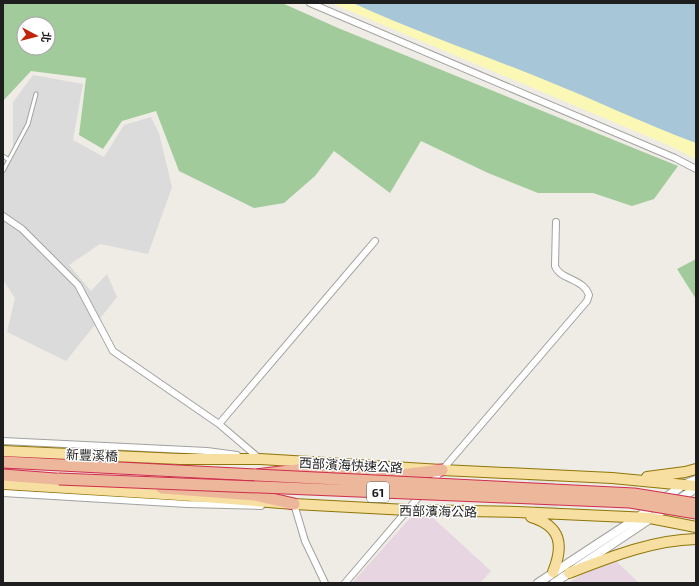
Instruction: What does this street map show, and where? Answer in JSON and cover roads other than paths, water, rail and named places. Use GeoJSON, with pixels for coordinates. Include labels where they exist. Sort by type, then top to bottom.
{"type":"FeatureCollection","features":[{"type":"Feature","properties":{"kind":"highway","name":"西部濱海快速公路"},"geometry":{"type":"LineString","coordinates":[[3,462],[634,494],[696,504]]}},
{"type":"Feature","properties":{"kind":"highway"},"geometry":{"type":"LineString","coordinates":[[256,475],[306,469],[401,475],[442,470]]}},
{"type":"Feature","properties":{"kind":"highway","name":"西部濱海快速公路"},"geometry":{"type":"LineString","coordinates":[[3,475],[59,479],[630,502],[696,512]]}},
{"type":"Feature","properties":{"kind":"highway"},"geometry":{"type":"LineString","coordinates":[[59,479],[133,486],[255,494],[294,504]]}},
{"type":"Feature","properties":{"kind":"main road","name":"新豐溪橋"},"geometry":{"type":"LineString","coordinates":[[3,451],[180,459],[260,459]]}},
{"type":"Feature","properties":{"kind":"main road","name":"61"},"geometry":{"type":"LineString","coordinates":[[260,459],[612,478],[696,487]]}},
{"type":"Feature","properties":{"kind":"main road"},"geometry":{"type":"LineString","coordinates":[[612,478],[654,477],[696,469]]}},
{"type":"Feature","properties":{"kind":"main road","name":"西部濱海公路"},"geometry":{"type":"LineString","coordinates":[[3,484],[294,504],[407,510],[517,512],[650,518],[696,527]]}},
{"type":"Feature","properties":{"kind":"main road"},"geometry":{"type":"LineString","coordinates":[[517,512],[542,520],[554,531],[559,546],[557,561],[553,572]]}},
{"type":"Feature","properties":{"kind":"main road"},"geometry":{"type":"LineString","coordinates":[[569,573],[614,555],[654,544],[696,539]]}},
{"type":"Feature","properties":{"kind":"street"},"geometry":{"type":"LineString","coordinates":[[310,3],[675,158],[696,169]]}},
{"type":"Feature","properties":{"kind":"street"},"geometry":{"type":"LineString","coordinates":[[3,216],[22,229],[78,285],[113,351],[219,424],[260,459]]}},
{"type":"Feature","properties":{"kind":"street"},"geometry":{"type":"LineString","coordinates":[[345,583],[587,301],[589,295],[585,289],[576,281],[559,273],[555,266],[556,222]]}},
{"type":"Feature","properties":{"kind":"street"},"geometry":{"type":"LineString","coordinates":[[219,424],[375,241]]}},
{"type":"Feature","properties":{"kind":"street"},"geometry":{"type":"LineString","coordinates":[[3,441],[207,450],[260,459]]}},
{"type":"Feature","properties":{"kind":"street"},"geometry":{"type":"LineString","coordinates":[[538,583],[637,518],[683,485],[696,480]]}},
{"type":"Feature","properties":{"kind":"street"},"geometry":{"type":"LineString","coordinates":[[554,583],[696,487]]}},
{"type":"Feature","properties":{"kind":"street"},"geometry":{"type":"LineString","coordinates":[[3,493],[187,504],[243,506],[294,504],[305,541],[324,583]]}},
{"type":"Feature","properties":{"kind":"lane"},"geometry":{"type":"LineString","coordinates":[[3,171],[28,124],[36,94]]}},
{"type":"Feature","properties":{"kind":"lane"},"geometry":{"type":"LineString","coordinates":[[3,156],[9,160]]}},
{"type":"Feature","properties":{"kind":"water"},"geometry":{"type":"Polygon","coordinates":[[[353,3],[696,3],[696,143],[545,80],[377,14],[353,3]]]}}]}
